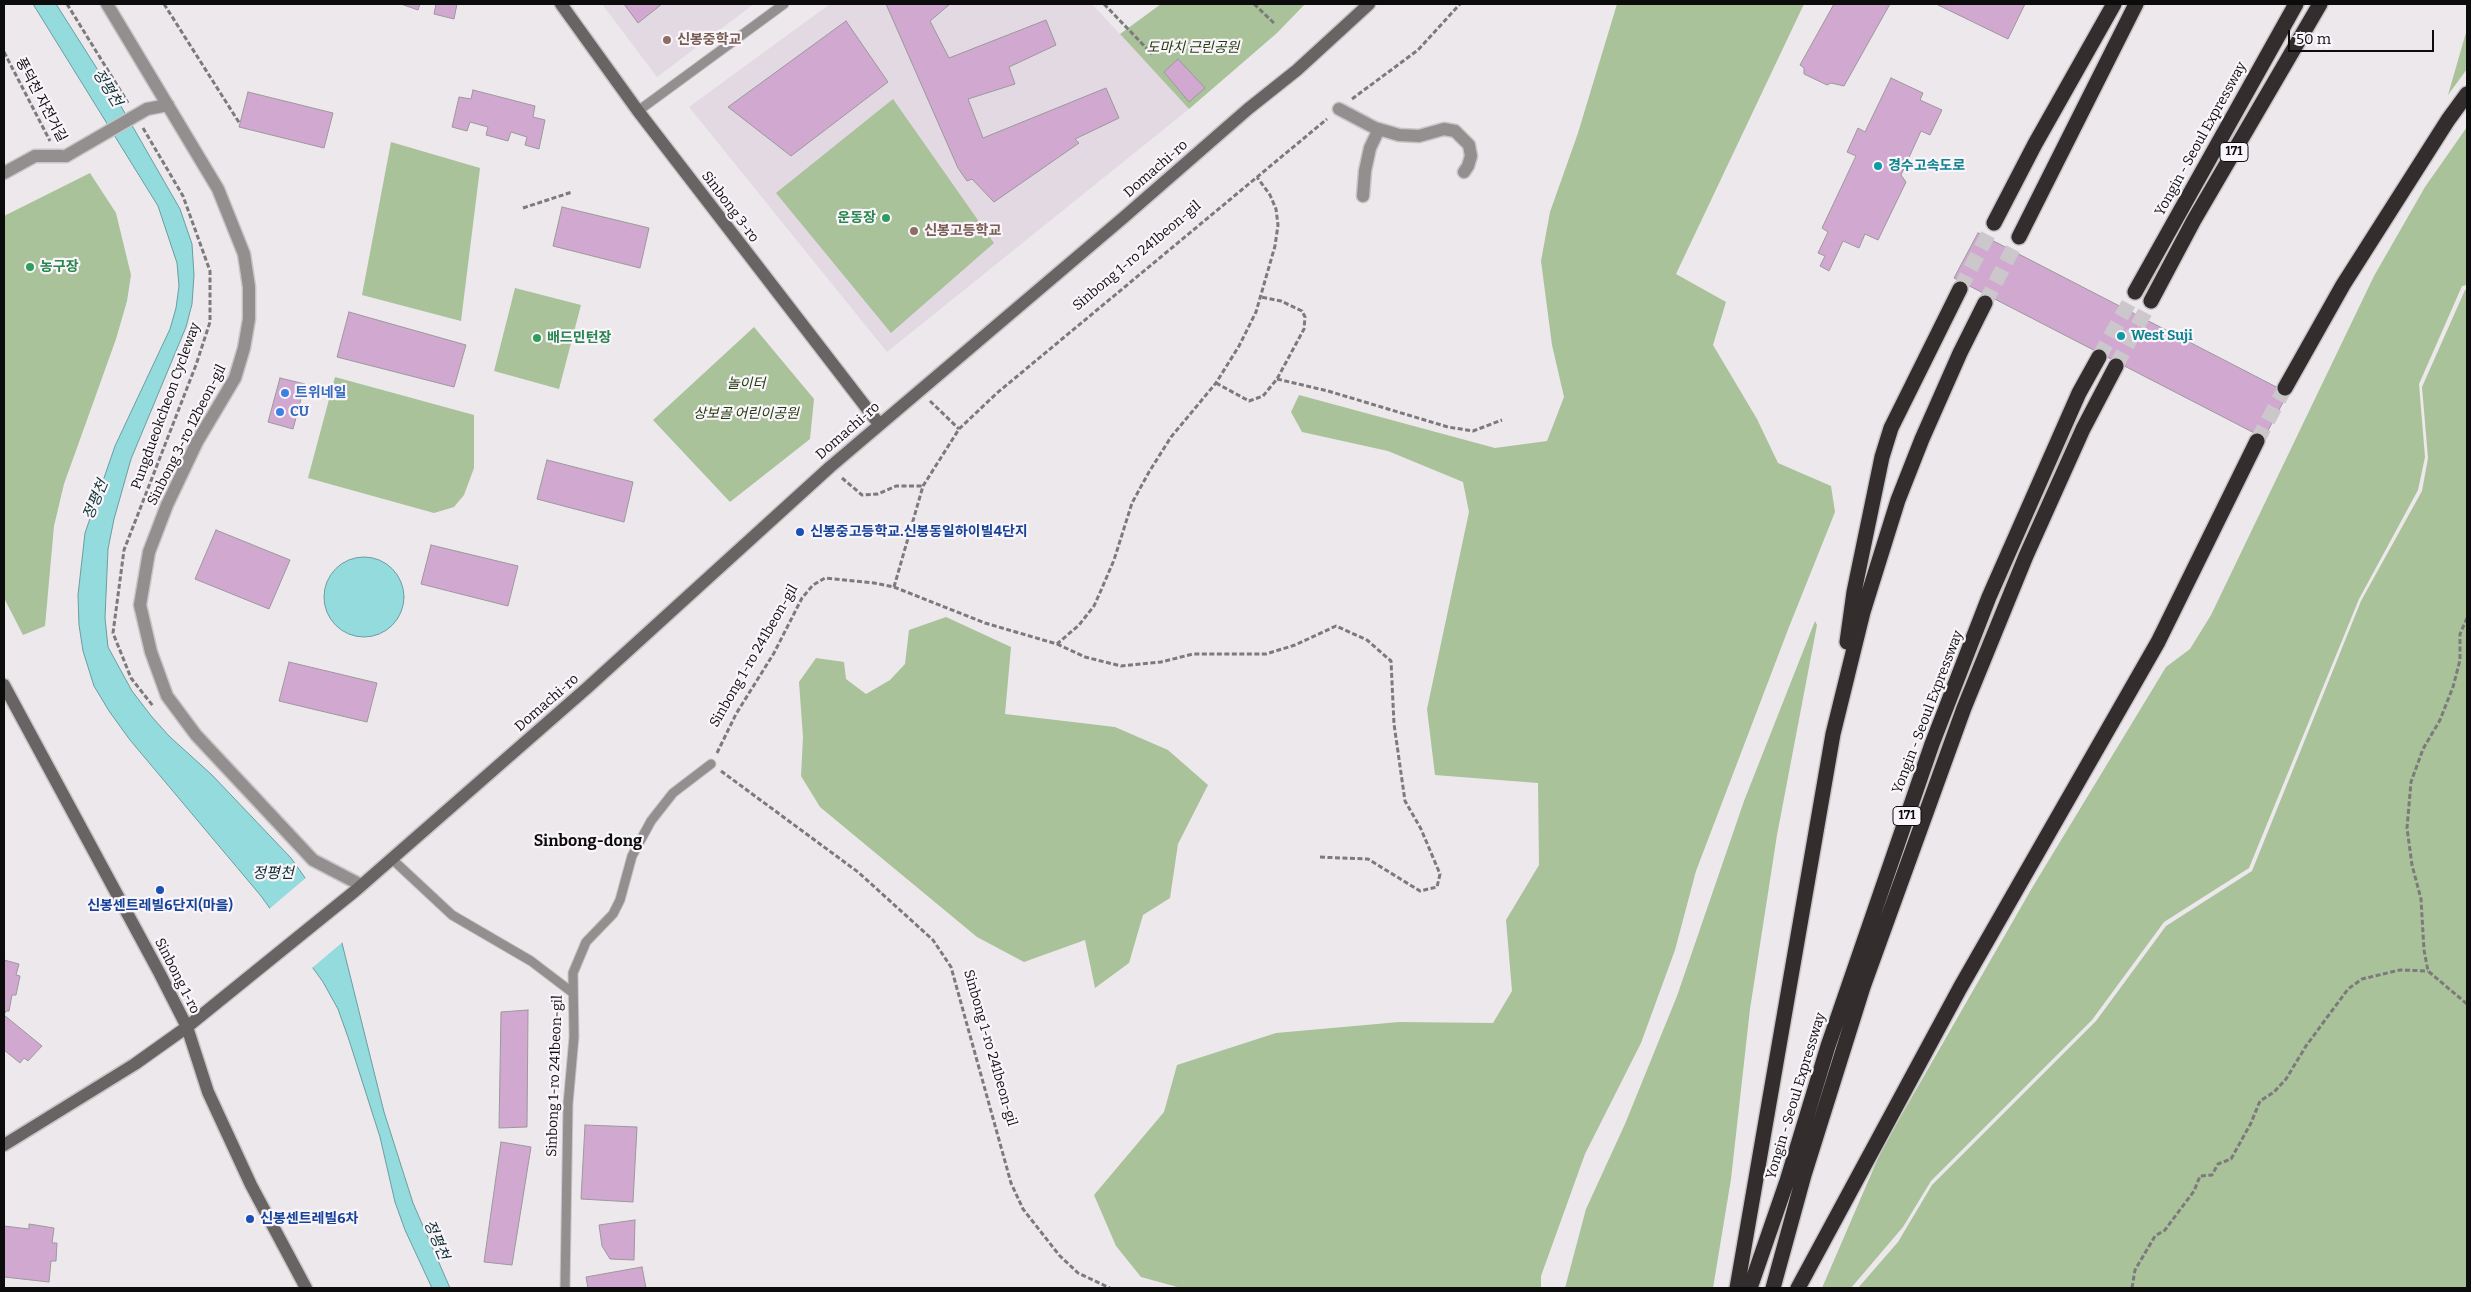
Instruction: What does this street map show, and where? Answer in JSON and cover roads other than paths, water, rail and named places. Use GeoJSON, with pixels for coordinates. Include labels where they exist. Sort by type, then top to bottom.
{"type":"FeatureCollection","features":[{"type":"Feature","properties":{"kind":"highway"},"geometry":{"type":"LineString","coordinates":[[1994,223],[2039,135],[2114,4]]}},
{"type":"Feature","properties":{"kind":"highway"},"geometry":{"type":"LineString","coordinates":[[2019,237],[2136,4]]}},
{"type":"Feature","properties":{"kind":"highway","name":"Yongin - Seoul Expressway"},"geometry":{"type":"LineString","coordinates":[[2135,292],[2296,4]]}},
{"type":"Feature","properties":{"kind":"highway","name":"171"},"geometry":{"type":"LineString","coordinates":[[2151,301],[2194,220],[2320,4]]}},
{"type":"Feature","properties":{"kind":"highway"},"geometry":{"type":"LineString","coordinates":[[2285,388],[2343,285],[2448,120],[2467,94]]}},
{"type":"Feature","properties":{"kind":"highway"},"geometry":{"type":"LineString","coordinates":[[1737,1288],[1840,707],[1854,592],[1882,457],[1891,428],[1960,289]]}},
{"type":"Feature","properties":{"kind":"highway"},"geometry":{"type":"LineString","coordinates":[[1840,707],[1863,612],[1898,500],[1960,353],[1985,303]]}},
{"type":"Feature","properties":{"kind":"highway","name":"Yongin - Seoul Expressway"},"geometry":{"type":"LineString","coordinates":[[1750,1288],[1787,1181],[1828,1046],[1932,744],[1989,597],[2079,393],[2099,357]]}},
{"type":"Feature","properties":{"kind":"highway","name":"171"},"geometry":{"type":"LineString","coordinates":[[1773,1288],[1804,1175],[1863,987],[1964,708],[2030,547],[2083,429],[2116,366]]}},
{"type":"Feature","properties":{"kind":"highway"},"geometry":{"type":"LineString","coordinates":[[1798,1288],[1955,997],[2158,642],[2257,441]]}},
{"type":"Feature","properties":{"kind":"main road","name":"Sinbong 3-ro"},"geometry":{"type":"LineString","coordinates":[[561,4],[638,111],[879,424]]}},
{"type":"Feature","properties":{"kind":"main road","name":"Domachi-ro"},"geometry":{"type":"LineString","coordinates":[[187,1028],[393,860],[587,688],[830,467],[1248,109],[1297,70],[1368,4]]}},
{"type":"Feature","properties":{"kind":"main road","name":"Sinbong 1-ro"},"geometry":{"type":"LineString","coordinates":[[4,685],[187,1028],[208,1092],[251,1185],[306,1288]]}},
{"type":"Feature","properties":{"kind":"main road"},"geometry":{"type":"LineString","coordinates":[[4,1145],[135,1064],[187,1028]]}},
{"type":"Feature","properties":{"kind":"street","name":"Sinbong 3-ro 12beon-gil"},"geometry":{"type":"LineString","coordinates":[[107,4],[218,190],[244,254],[248,287],[249,319],[244,348],[235,378],[197,442],[167,505],[149,552],[140,605],[151,652],[167,696],[196,735],[313,860],[358,888]]}},
{"type":"Feature","properties":{"kind":"street"},"geometry":{"type":"LineString","coordinates":[[4,173],[35,156],[62,157],[147,109],[168,105]]}},
{"type":"Feature","properties":{"kind":"street"},"geometry":{"type":"LineString","coordinates":[[1339,109],[1379,129],[1399,135],[1419,136],[1444,129],[1456,131],[1469,145],[1470,156],[1468,166],[1464,172]]}},
{"type":"Feature","properties":{"kind":"street"},"geometry":{"type":"LineString","coordinates":[[1364,196],[1365,171],[1370,148],[1379,129]]}},
{"type":"Feature","properties":{"kind":"lane"},"geometry":{"type":"LineString","coordinates":[[638,111],[784,4]]}},
{"type":"Feature","properties":{"kind":"lane","name":"Sinbong 1-ro 241beon-gil"},"geometry":{"type":"LineString","coordinates":[[565,1288],[568,1104],[574,1037],[573,973],[586,942],[613,914],[620,900],[632,856],[651,821],[673,793],[712,764]]}},
{"type":"Feature","properties":{"kind":"lane"},"geometry":{"type":"LineString","coordinates":[[393,860],[452,914],[531,961],[573,993]]}},
{"type":"Feature","properties":{"kind":"water","name":"정평천"},"geometry":{"type":"Polygon","coordinates":[[[33,4],[56,4],[122,108],[180,209],[192,244],[194,275],[192,304],[186,327],[131,459],[114,519],[108,549],[105,618],[108,647],[132,691],[152,717],[169,736],[212,775],[291,858],[337,923],[384,1112],[413,1203],[450,1288],[432,1288],[405,1230],[395,1202],[380,1137],[349,1040],[338,1009],[323,982],[261,896],[130,740],[94,686],[83,651],[79,625],[78,595],[85,533],[115,446],[170,329],[176,308],[179,286],[177,263],[158,206],[33,4]]]}},
{"type":"Feature","properties":{"kind":"water"},"geometry":{"type":"Polygon","coordinates":[[[364,557],[379,560],[392,569],[401,582],[404,597],[401,612],[392,625],[379,634],[364,637],[349,634],[336,625],[327,612],[324,597],[327,582],[336,569],[349,560],[364,557]]]}},
{"type":"Feature","properties":{"kind":"tunnel"},"geometry":{"type":"LineString","coordinates":[[1960,289],[1994,223]]}},
{"type":"Feature","properties":{"kind":"tunnel"},"geometry":{"type":"LineString","coordinates":[[1985,303],[2019,237]]}},
{"type":"Feature","properties":{"kind":"tunnel"},"geometry":{"type":"LineString","coordinates":[[2099,357],[2135,292]]}},
{"type":"Feature","properties":{"kind":"tunnel"},"geometry":{"type":"LineString","coordinates":[[2116,366],[2151,301]]}},
{"type":"Feature","properties":{"kind":"tunnel"},"geometry":{"type":"LineString","coordinates":[[2257,441],[2285,388]]}},
{"type":"Feature","properties":{"kind":"place","name":"신봉중학교"},"geometry":{"type":"Point","coordinates":[667,40]}},
{"type":"Feature","properties":{"kind":"place","name":"경수고속도로"},"geometry":{"type":"Point","coordinates":[1878,166]}},
{"type":"Feature","properties":{"kind":"place","name":"운동장"},"geometry":{"type":"Point","coordinates":[886,218]}},
{"type":"Feature","properties":{"kind":"place","name":"신봉고등학교"},"geometry":{"type":"Point","coordinates":[914,231]}},
{"type":"Feature","properties":{"kind":"place","name":"농구장"},"geometry":{"type":"Point","coordinates":[30,267]}},
{"type":"Feature","properties":{"kind":"place","name":"West Suji"},"geometry":{"type":"Point","coordinates":[2121,336]}},
{"type":"Feature","properties":{"kind":"place","name":"배드민턴장"},"geometry":{"type":"Point","coordinates":[537,338]}},
{"type":"Feature","properties":{"kind":"place","name":"트위네일"},"geometry":{"type":"Point","coordinates":[285,393]}},
{"type":"Feature","properties":{"kind":"place","name":"CU"},"geometry":{"type":"Point","coordinates":[280,412]}},
{"type":"Feature","properties":{"kind":"place","name":"신봉중고등학교.신봉동일하이빌4단지"},"geometry":{"type":"Point","coordinates":[800,532]}},
{"type":"Feature","properties":{"kind":"place","name":"신봉센트레빌6단지(마을)"},"geometry":{"type":"Point","coordinates":[160,890]}},
{"type":"Feature","properties":{"kind":"place","name":"신봉센트레빌6차"},"geometry":{"type":"Point","coordinates":[250,1219]}},
{"type":"Feature","properties":{"kind":"district","name":"Sinbong-dong"},"geometry":{"type":"Point","coordinates":[588,842]}},
{"type":"Feature","properties":{"kind":"park label","name":"도마치 근린공원"},"geometry":{"type":"Point","coordinates":[1193,48]}},
{"type":"Feature","properties":{"kind":"park label","name":"놀이터"},"geometry":{"type":"Point","coordinates":[746,384]}},
{"type":"Feature","properties":{"kind":"park label","name":"상보골 어린이공원"},"geometry":{"type":"Point","coordinates":[746,414]}}]}
